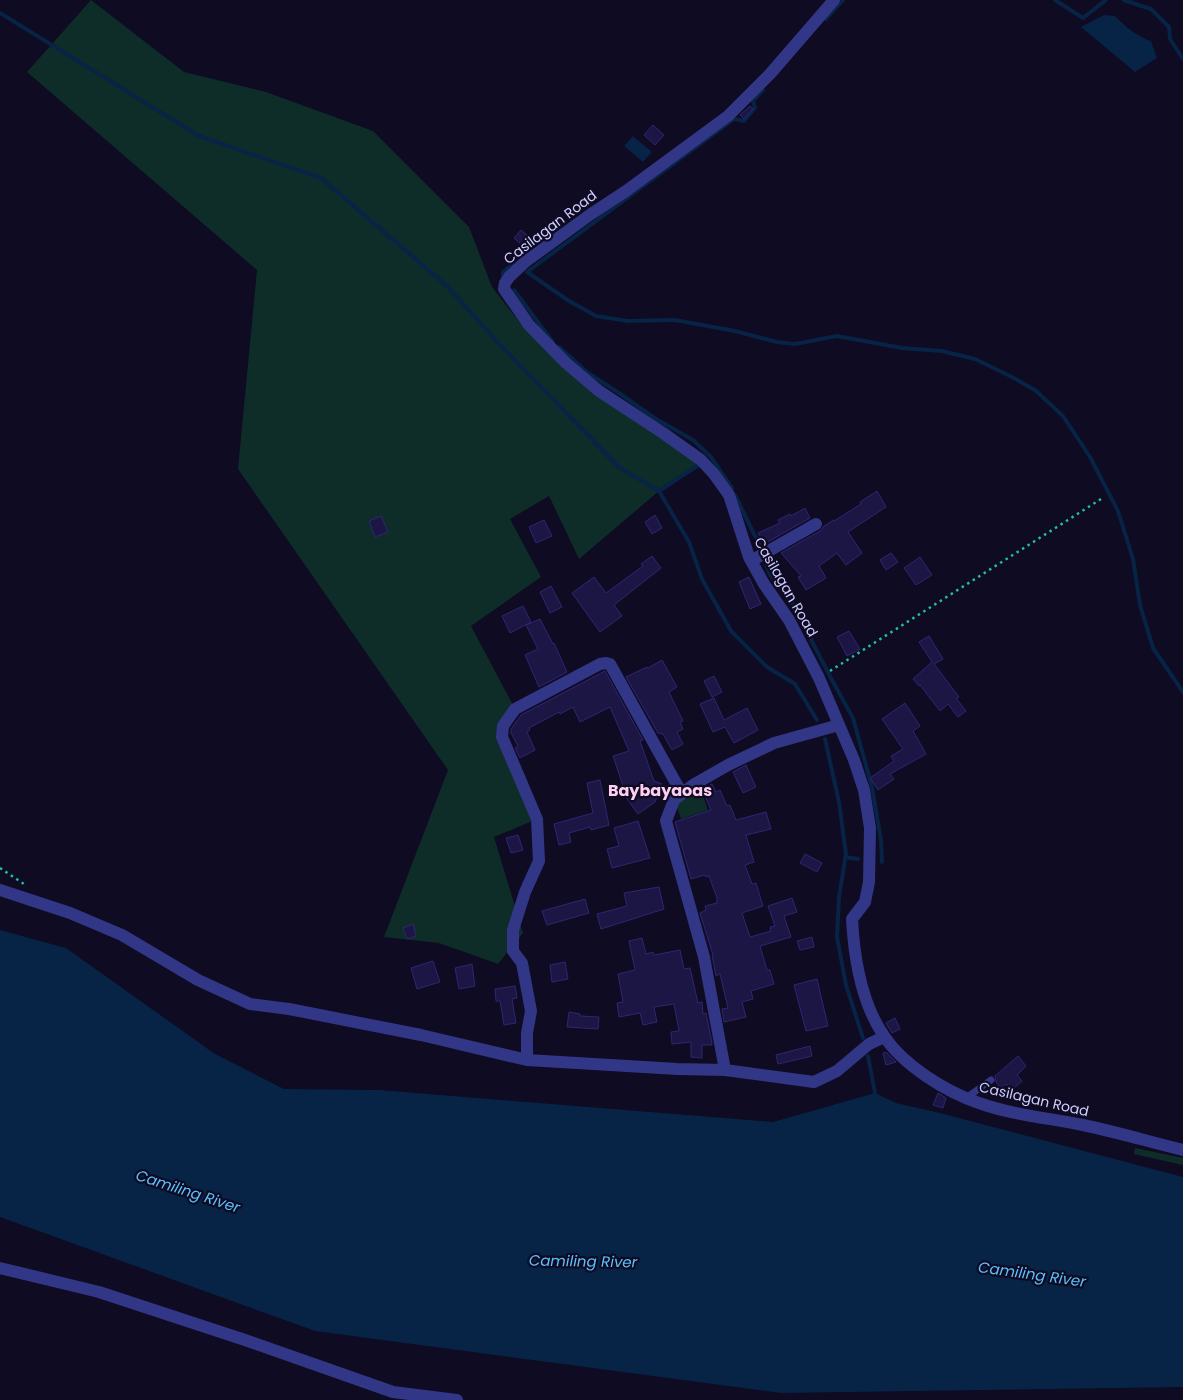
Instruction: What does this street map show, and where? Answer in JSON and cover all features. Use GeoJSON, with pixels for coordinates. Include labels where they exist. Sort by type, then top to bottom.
{"type":"FeatureCollection","features":[{"type":"Feature","properties":{"kind":"street","name":"Casilagan Road"},"geometry":{"type":"LineString","coordinates":[[834,0],[770,74],[728,116],[525,262],[516,269],[505,283],[504,289],[523,318],[566,363],[600,391],[702,460],[729,495],[743,542],[751,561],[764,584],[789,620],[819,678],[840,725],[864,790],[870,828],[868,882],[866,902],[852,920],[852,929],[860,979],[874,1019],[884,1037],[904,1059],[920,1071],[956,1094],[980,1104],[1085,1126],[1183,1150]]}},
{"type":"Feature","properties":{"kind":"street"},"geometry":{"type":"LineString","coordinates":[[751,561],[816,524]]}},
{"type":"Feature","properties":{"kind":"street"},"geometry":{"type":"LineString","coordinates":[[526,1060],[527,1033],[531,1011],[522,963],[513,950],[513,930],[525,892],[539,861],[537,819],[502,737],[503,726],[515,709],[606,662],[610,664],[682,794]]}},
{"type":"Feature","properties":{"kind":"street"},"geometry":{"type":"LineString","coordinates":[[725,1070],[704,957],[666,820],[674,800],[728,765],[774,743],[840,725]]}},
{"type":"Feature","properties":{"kind":"street"},"geometry":{"type":"LineString","coordinates":[[0,890],[70,913],[122,934],[198,980],[250,1004],[289,1009],[421,1035],[526,1060],[725,1070],[814,1082],[837,1070],[869,1044],[884,1037]]}},
{"type":"Feature","properties":{"kind":"street"},"geometry":{"type":"LineString","coordinates":[[0,1268],[99,1292],[245,1340],[393,1392],[457,1400]]}},
{"type":"Feature","properties":{"kind":"lane"},"geometry":{"type":"LineString","coordinates":[[966,1098],[991,1080]]}},
{"type":"Feature","properties":{"kind":"path"},"geometry":{"type":"LineString","coordinates":[[819,678],[1101,499]]}},
{"type":"Feature","properties":{"kind":"green space"},"geometry":{"type":"Polygon","coordinates":[[[91,0],[184,72],[266,92],[373,131],[469,227],[492,287],[521,324],[703,462],[659,491],[579,559],[549,496],[510,519],[541,577],[471,626],[515,709],[503,726],[537,819],[494,837],[523,933],[498,964],[439,943],[384,937],[448,770],[238,469],[257,270],[27,72],[91,0]]]}},
{"type":"Feature","properties":{"kind":"green space"},"geometry":{"type":"Polygon","coordinates":[[[702,793],[708,810],[681,819],[675,802],[702,793]]]}},
{"type":"Feature","properties":{"kind":"green space"},"geometry":{"type":"Polygon","coordinates":[[[1135,1148],[1183,1158],[1183,1165],[1134,1154],[1135,1148]]]}},
{"type":"Feature","properties":{"kind":"water"},"geometry":{"type":"Polygon","coordinates":[[[1104,15],[1115,16],[1132,31],[1151,41],[1157,58],[1135,72],[1081,27],[1104,15]]]}},
{"type":"Feature","properties":{"kind":"water"},"geometry":{"type":"Polygon","coordinates":[[[633,136],[652,152],[643,162],[624,146],[633,136]]]}},
{"type":"Feature","properties":{"kind":"water","name":"Camiling River"},"geometry":{"type":"Polygon","coordinates":[[[0,930],[66,948],[215,1054],[284,1089],[379,1090],[773,1122],[875,1093],[896,1103],[1183,1177],[1183,1387],[781,1393],[315,1331],[0,1217],[0,930]]]}},
{"type":"Feature","properties":{"kind":"building"},"geometry":{"type":"Polygon","coordinates":[[[750,106],[753,109],[744,119],[740,115],[750,106]]]}},
{"type":"Feature","properties":{"kind":"building"},"geometry":{"type":"Polygon","coordinates":[[[653,125],[664,135],[655,145],[644,135],[653,125]]]}},
{"type":"Feature","properties":{"kind":"building"},"geometry":{"type":"Polygon","coordinates":[[[521,230],[533,240],[525,248],[514,238],[521,230]]]}},
{"type":"Feature","properties":{"kind":"building"},"geometry":{"type":"Polygon","coordinates":[[[877,491],[886,507],[848,532],[862,553],[846,565],[837,553],[819,566],[826,578],[806,590],[798,577],[801,576],[781,553],[820,531],[824,526],[861,504],[860,502],[877,491]]]}},
{"type":"Feature","properties":{"kind":"building"},"geometry":{"type":"Polygon","coordinates":[[[805,508],[810,518],[764,544],[758,533],[780,523],[778,520],[790,514],[791,516],[805,508]]]}},
{"type":"Feature","properties":{"kind":"building"},"geometry":{"type":"Polygon","coordinates":[[[655,515],[662,528],[652,534],[645,522],[655,515]]]}},
{"type":"Feature","properties":{"kind":"building"},"geometry":{"type":"Polygon","coordinates":[[[381,516],[388,532],[375,537],[369,521],[381,516]]]}},
{"type":"Feature","properties":{"kind":"building"},"geometry":{"type":"Polygon","coordinates":[[[544,520],[552,536],[536,543],[529,527],[544,520]]]}},
{"type":"Feature","properties":{"kind":"building"},"geometry":{"type":"Polygon","coordinates":[[[891,553],[898,562],[886,570],[880,560],[891,553]]]}},
{"type":"Feature","properties":{"kind":"building"},"geometry":{"type":"Polygon","coordinates":[[[652,556],[661,568],[614,605],[622,616],[600,632],[572,593],[594,577],[606,593],[643,566],[641,564],[652,556]]]}},
{"type":"Feature","properties":{"kind":"building"},"geometry":{"type":"Polygon","coordinates":[[[920,557],[932,575],[916,585],[904,568],[920,557]]]}},
{"type":"Feature","properties":{"kind":"building"},"geometry":{"type":"Polygon","coordinates":[[[749,577],[761,604],[750,609],[739,582],[749,577]]]}},
{"type":"Feature","properties":{"kind":"building"},"geometry":{"type":"Polygon","coordinates":[[[551,586],[562,607],[550,613],[540,592],[551,586]]]}},
{"type":"Feature","properties":{"kind":"building"},"geometry":{"type":"Polygon","coordinates":[[[523,606],[531,622],[510,633],[502,616],[523,606]]]}},
{"type":"Feature","properties":{"kind":"building"},"geometry":{"type":"Polygon","coordinates":[[[540,619],[554,643],[567,672],[539,687],[525,655],[538,649],[526,625],[540,619]]]}},
{"type":"Feature","properties":{"kind":"building"},"geometry":{"type":"Polygon","coordinates":[[[849,631],[860,649],[847,656],[837,637],[849,631]]]}},
{"type":"Feature","properties":{"kind":"building"},"geometry":{"type":"Polygon","coordinates":[[[929,636],[943,659],[934,664],[959,697],[956,698],[966,711],[958,717],[948,704],[940,711],[913,679],[932,662],[919,642],[929,636]]]}},
{"type":"Feature","properties":{"kind":"building"},"geometry":{"type":"Polygon","coordinates":[[[662,660],[677,687],[669,692],[683,721],[680,722],[683,729],[677,732],[683,744],[672,750],[663,734],[658,733],[626,677],[662,660]]]}},
{"type":"Feature","properties":{"kind":"building"},"geometry":{"type":"Polygon","coordinates":[[[605,671],[643,740],[640,741],[654,781],[662,784],[655,802],[638,814],[619,788],[623,786],[613,756],[629,751],[610,707],[580,722],[573,707],[560,714],[559,712],[529,728],[530,730],[527,732],[535,750],[520,758],[515,748],[518,746],[511,733],[511,729],[521,715],[605,671]]]}},
{"type":"Feature","properties":{"kind":"building"},"geometry":{"type":"Polygon","coordinates":[[[714,676],[722,692],[712,697],[704,681],[714,676]]]}},
{"type":"Feature","properties":{"kind":"building"},"geometry":{"type":"Polygon","coordinates":[[[714,698],[724,720],[747,708],[758,730],[734,743],[725,727],[713,732],[700,704],[714,698]]]}},
{"type":"Feature","properties":{"kind":"building"},"geometry":{"type":"Polygon","coordinates":[[[905,703],[920,726],[913,731],[926,754],[890,774],[894,779],[878,790],[870,778],[894,761],[891,756],[903,749],[882,719],[905,703]]]}},
{"type":"Feature","properties":{"kind":"building"},"geometry":{"type":"Polygon","coordinates":[[[746,765],[756,787],[743,793],[733,772],[746,765]]]}},
{"type":"Feature","properties":{"kind":"building"},"geometry":{"type":"Polygon","coordinates":[[[600,780],[609,825],[591,830],[590,827],[569,833],[571,842],[559,845],[554,824],[593,813],[587,783],[600,780]]]}},
{"type":"Feature","properties":{"kind":"building"},"geometry":{"type":"Polygon","coordinates":[[[712,784],[716,792],[720,790],[727,806],[730,805],[736,820],[766,812],[771,829],[746,835],[754,862],[745,865],[752,884],[756,883],[763,906],[742,913],[750,937],[771,931],[770,927],[775,926],[768,906],[792,898],[797,912],[784,916],[791,937],[760,946],[767,970],[770,970],[774,984],[751,991],[753,999],[742,1002],[746,1017],[724,1022],[722,1009],[728,1008],[720,974],[716,976],[713,955],[700,913],[706,910],[705,906],[717,903],[717,898],[709,876],[706,877],[705,875],[691,879],[675,822],[711,810],[702,789],[712,784]]]}},
{"type":"Feature","properties":{"kind":"building"},"geometry":{"type":"Polygon","coordinates":[[[638,821],[650,858],[612,868],[607,849],[619,846],[614,828],[638,821]]]}},
{"type":"Feature","properties":{"kind":"building"},"geometry":{"type":"Polygon","coordinates":[[[518,835],[523,850],[511,853],[506,838],[518,835]]]}},
{"type":"Feature","properties":{"kind":"building"},"geometry":{"type":"Polygon","coordinates":[[[805,854],[822,863],[817,872],[800,863],[805,854]]]}},
{"type":"Feature","properties":{"kind":"building"},"geometry":{"type":"Polygon","coordinates":[[[659,887],[664,909],[601,929],[597,914],[627,906],[624,893],[659,887]]]}},
{"type":"Feature","properties":{"kind":"building"},"geometry":{"type":"Polygon","coordinates":[[[585,899],[589,913],[547,925],[542,911],[585,899]]]}},
{"type":"Feature","properties":{"kind":"building"},"geometry":{"type":"Polygon","coordinates":[[[413,924],[416,936],[407,939],[403,928],[413,924]]]}},
{"type":"Feature","properties":{"kind":"building"},"geometry":{"type":"Polygon","coordinates":[[[812,937],[814,947],[800,950],[797,941],[812,937]]]}},
{"type":"Feature","properties":{"kind":"building"},"geometry":{"type":"Polygon","coordinates":[[[642,938],[646,954],[653,952],[654,955],[680,950],[684,969],[690,968],[698,1003],[702,1002],[703,1014],[706,1013],[712,1043],[712,1045],[702,1045],[702,1058],[691,1057],[691,1042],[672,1044],[671,1032],[679,1031],[674,1004],[654,1007],[657,1022],[643,1025],[640,1013],[619,1017],[617,1003],[623,1002],[618,974],[635,970],[629,941],[642,938]]]}},
{"type":"Feature","properties":{"kind":"building"},"geometry":{"type":"Polygon","coordinates":[[[433,961],[440,982],[417,989],[411,968],[433,961]]]}},
{"type":"Feature","properties":{"kind":"building"},"geometry":{"type":"Polygon","coordinates":[[[565,962],[568,979],[552,982],[550,965],[565,962]]]}},
{"type":"Feature","properties":{"kind":"building"},"geometry":{"type":"Polygon","coordinates":[[[472,964],[475,986],[459,989],[455,968],[472,964]]]}},
{"type":"Feature","properties":{"kind":"building"},"geometry":{"type":"Polygon","coordinates":[[[817,979],[828,1026],[806,1031],[794,985],[817,979]]]}},
{"type":"Feature","properties":{"kind":"building"},"geometry":{"type":"Polygon","coordinates":[[[515,986],[517,998],[512,999],[516,1023],[504,1025],[500,1001],[496,1001],[495,989],[515,986]]]}},
{"type":"Feature","properties":{"kind":"building"},"geometry":{"type":"Polygon","coordinates":[[[569,1012],[580,1014],[580,1016],[599,1017],[598,1029],[567,1027],[569,1012]]]}},
{"type":"Feature","properties":{"kind":"building"},"geometry":{"type":"Polygon","coordinates":[[[895,1018],[900,1029],[892,1033],[886,1023],[895,1018]]]}},
{"type":"Feature","properties":{"kind":"building"},"geometry":{"type":"Polygon","coordinates":[[[810,1046],[812,1056],[778,1064],[776,1055],[810,1046]]]}},
{"type":"Feature","properties":{"kind":"building"},"geometry":{"type":"Polygon","coordinates":[[[886,1052],[896,1062],[886,1065],[883,1053],[886,1052]]]}},
{"type":"Feature","properties":{"kind":"building"},"geometry":{"type":"Polygon","coordinates":[[[1018,1056],[1026,1066],[1017,1075],[1022,1081],[1012,1090],[1006,1084],[1001,1088],[996,1082],[995,1076],[1018,1056]]]}},
{"type":"Feature","properties":{"kind":"building"},"geometry":{"type":"Polygon","coordinates":[[[938,1093],[946,1098],[943,1108],[933,1105],[938,1093]]]}},
{"type":"Feature","properties":{"kind":"waterway"},"geometry":{"type":"LineString","coordinates":[[826,19],[843,0]]}},
{"type":"Feature","properties":{"kind":"waterway"},"geometry":{"type":"LineString","coordinates":[[1055,0],[1083,18],[1106,0]]}},
{"type":"Feature","properties":{"kind":"waterway"},"geometry":{"type":"LineString","coordinates":[[1124,0],[1151,9],[1169,27],[1170,39],[1183,59]]}},
{"type":"Feature","properties":{"kind":"waterway"},"geometry":{"type":"LineString","coordinates":[[0,13],[199,136],[321,178],[447,286],[501,346],[619,467],[659,491],[700,464]]}},
{"type":"Feature","properties":{"kind":"waterway"},"geometry":{"type":"LineString","coordinates":[[763,90],[753,101],[755,108],[744,121],[734,119],[527,272],[569,301],[596,316],[628,321],[675,320],[735,331],[777,342],[795,344],[837,336],[902,348],[942,351],[975,359],[1035,390],[1063,416],[1090,457],[1118,511],[1133,559],[1140,605],[1153,648],[1183,692]]}},
{"type":"Feature","properties":{"kind":"waterway"},"geometry":{"type":"LineString","coordinates":[[503,278],[503,272],[513,264]]}},
{"type":"Feature","properties":{"kind":"waterway"},"geometry":{"type":"LineString","coordinates":[[514,290],[552,341]]}},
{"type":"Feature","properties":{"kind":"waterway"},"geometry":{"type":"LineString","coordinates":[[559,347],[588,373],[656,419],[693,440],[711,457]]}},
{"type":"Feature","properties":{"kind":"waterway"},"geometry":{"type":"LineString","coordinates":[[711,457],[732,488]]}},
{"type":"Feature","properties":{"kind":"waterway"},"geometry":{"type":"LineString","coordinates":[[659,491],[689,542],[702,579],[731,631],[767,667],[795,684],[817,720]]}},
{"type":"Feature","properties":{"kind":"waterway"},"geometry":{"type":"LineString","coordinates":[[735,495],[759,544]]}},
{"type":"Feature","properties":{"kind":"waterway"},"geometry":{"type":"LineString","coordinates":[[766,564],[770,574],[791,601],[853,718],[872,787],[881,840],[882,862]]}},
{"type":"Feature","properties":{"kind":"waterway"},"geometry":{"type":"LineString","coordinates":[[825,739],[839,802],[846,854],[839,897],[837,937],[846,985],[863,1038]]}},
{"type":"Feature","properties":{"kind":"waterway"},"geometry":{"type":"LineString","coordinates":[[845,857],[858,859]]}},
{"type":"Feature","properties":{"kind":"waterway"},"geometry":{"type":"LineString","coordinates":[[868,1056],[875,1093]]}},
{"type":"Feature","properties":{"kind":"district","name":"Baybayaoas"},"geometry":{"type":"Point","coordinates":[660,790]}}]}
